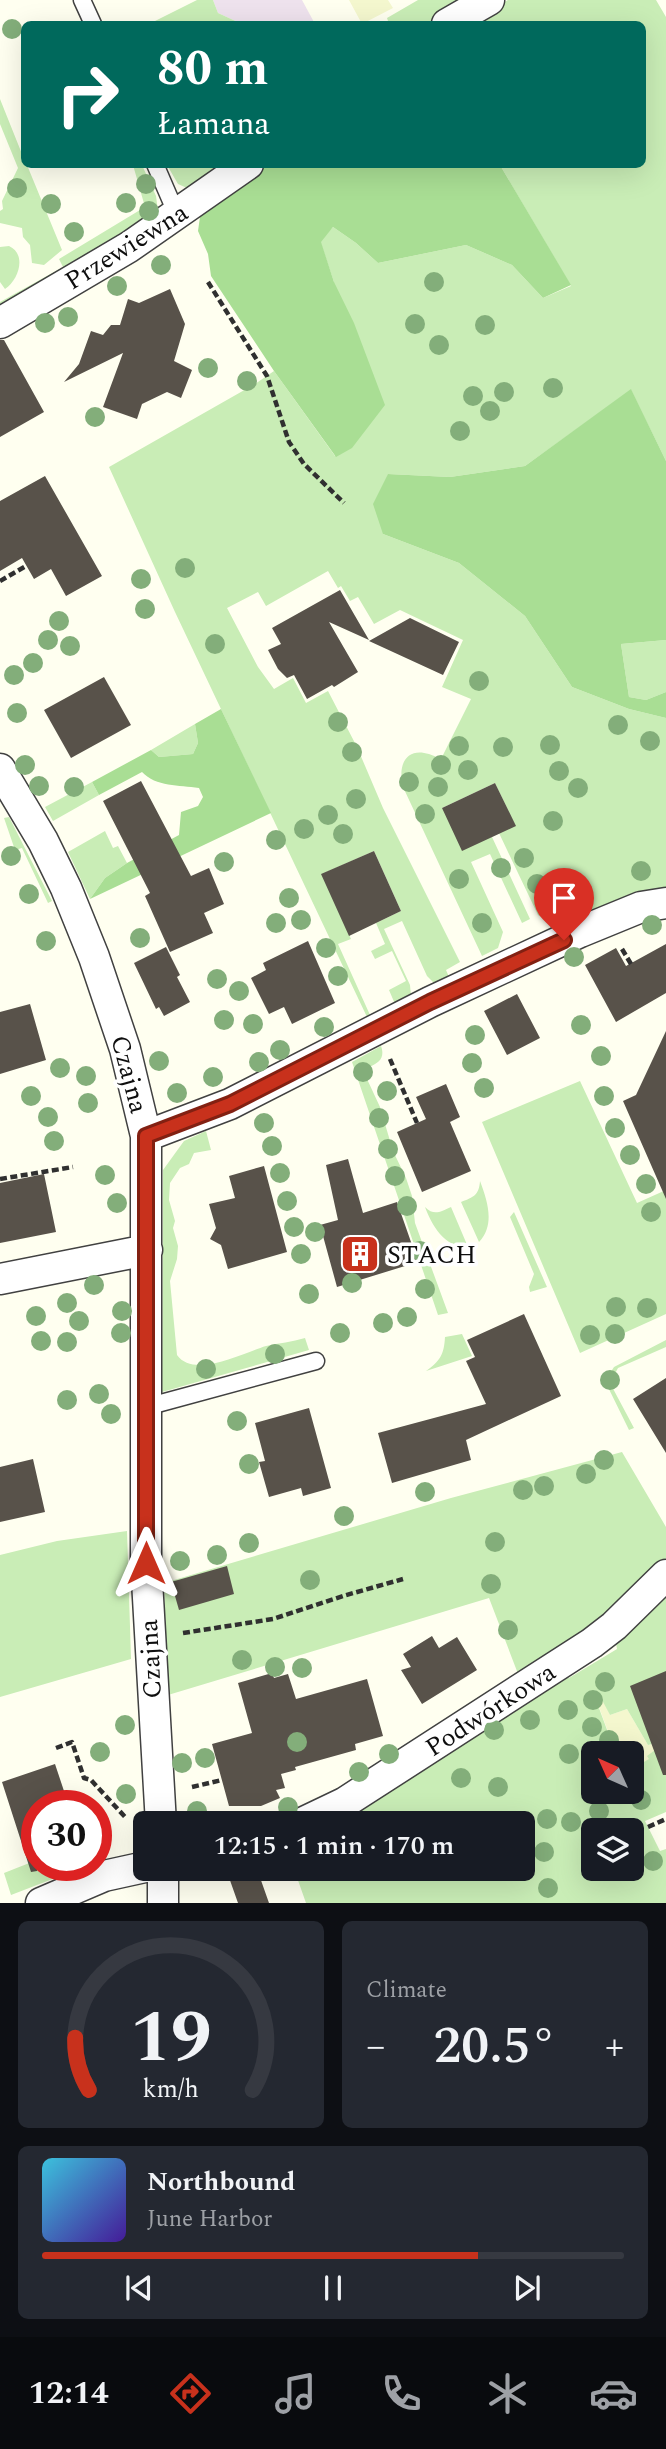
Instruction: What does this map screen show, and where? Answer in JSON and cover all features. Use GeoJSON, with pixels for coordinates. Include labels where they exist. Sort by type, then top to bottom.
{"type":"FeatureCollection","features":[{"type":"Feature","properties":{"kind":"street"},"geometry":{"type":"LineString","coordinates":[[452,21],[489,0]]}},
{"type":"Feature","properties":{"kind":"street","name":"Przewiewna"},"geometry":{"type":"LineString","coordinates":[[0,323],[129,247],[242,168]]}},
{"type":"Feature","properties":{"kind":"street","name":"Czajna"},"geometry":{"type":"LineString","coordinates":[[0,769],[43,841],[66,888],[94,957],[125,1049],[146,1136],[146,1811]]}},
{"type":"Feature","properties":{"kind":"street"},"geometry":{"type":"LineString","coordinates":[[146,1136],[230,1104],[430,1002],[580,932],[641,907],[666,903]]}},
{"type":"Feature","properties":{"kind":"street"},"geometry":{"type":"LineString","coordinates":[[0,1279],[147,1250]]}},
{"type":"Feature","properties":{"kind":"street","name":"Podwórkowa"},"geometry":{"type":"LineString","coordinates":[[327,1811],[344,1803],[592,1643],[614,1626],[666,1575]]}},
{"type":"Feature","properties":{"kind":"street"},"geometry":{"type":"LineString","coordinates":[[41,1903],[104,1876],[133,1870]]}},
{"type":"Feature","properties":{"kind":"street"},"geometry":{"type":"LineString","coordinates":[[163,1881],[163,1903]]}},
{"type":"Feature","properties":{"kind":"lane"},"geometry":{"type":"LineString","coordinates":[[82,0],[92,21]]}},
{"type":"Feature","properties":{"kind":"lane"},"geometry":{"type":"LineString","coordinates":[[157,168],[177,215]]}},
{"type":"Feature","properties":{"kind":"lane"},"geometry":{"type":"LineString","coordinates":[[146,1407],[316,1361]]}},
{"type":"Feature","properties":{"kind":"path"},"geometry":{"type":"LineString","coordinates":[[208,282],[267,376],[289,442],[303,464],[344,503]]}},
{"type":"Feature","properties":{"kind":"path"},"geometry":{"type":"LineString","coordinates":[[0,581],[26,566]]}},
{"type":"Feature","properties":{"kind":"path"},"geometry":{"type":"LineString","coordinates":[[389,1056],[417,1123]]}},
{"type":"Feature","properties":{"kind":"path"},"geometry":{"type":"LineString","coordinates":[[0,1179],[73,1167]]}},
{"type":"Feature","properties":{"kind":"path"},"geometry":{"type":"LineString","coordinates":[[183,1633],[273,1619],[343,1595],[403,1579]]}},
{"type":"Feature","properties":{"kind":"path"},"geometry":{"type":"LineString","coordinates":[[56,1748],[72,1742],[83,1778],[91,1780],[133,1813]]}},
{"type":"Feature","properties":{"kind":"path"},"geometry":{"type":"LineString","coordinates":[[190,1788],[222,1780]]}},
{"type":"Feature","properties":{"kind":"path"},"geometry":{"type":"LineString","coordinates":[[648,1827],[666,1819]]}},
{"type":"Feature","properties":{"kind":"shaded area"},"geometry":{"type":"Polygon","coordinates":[[[213,0],[302,0],[313,21],[235,21],[218,13],[213,0]]]}},
{"type":"Feature","properties":{"kind":"green space"},"geometry":{"type":"Polygon","coordinates":[[[197,0],[213,0],[218,13],[235,21],[155,21],[197,0]]]}},
{"type":"Feature","properties":{"kind":"green space"},"geometry":{"type":"Polygon","coordinates":[[[349,0],[388,0],[393,8],[368,21],[360,21],[349,0]]]}},
{"type":"Feature","properties":{"kind":"green space"},"geometry":{"type":"Polygon","coordinates":[[[418,0],[463,0],[433,21],[388,21],[387,18],[418,0]]]}},
{"type":"Feature","properties":{"kind":"green space"},"geometry":{"type":"Polygon","coordinates":[[[508,0],[656,0],[666,17],[666,461],[631,390],[525,466],[450,477],[388,474],[383,534],[459,563],[525,616],[572,687],[629,709],[666,718],[666,894],[552,932],[549,922],[538,915],[499,833],[515,825],[495,783],[442,808],[492,837],[530,919],[522,923],[490,854],[471,862],[503,932],[498,948],[482,956],[403,787],[401,777],[404,761],[414,753],[430,754],[440,759],[442,757],[471,699],[442,687],[463,640],[400,610],[374,624],[358,597],[350,601],[328,571],[266,606],[258,592],[227,608],[258,667],[274,689],[293,678],[306,703],[328,691],[460,962],[446,970],[449,977],[435,984],[427,976],[402,921],[384,929],[410,985],[411,996],[395,1004],[389,990],[406,981],[392,951],[375,959],[371,951],[385,944],[376,923],[401,911],[374,851],[322,874],[351,939],[338,944],[370,1015],[367,1017],[109,467],[274,371],[335,456],[334,282],[320,241],[333,227],[378,263],[466,245],[512,265],[543,298],[571,286],[502,168],[646,168],[646,21],[472,21],[508,0]]]}},
{"type":"Feature","properties":{"kind":"green space"},"geometry":{"type":"Polygon","coordinates":[[[0,99],[21,152],[21,168],[28,168],[62,250],[44,265],[32,263],[30,245],[23,237],[22,228],[0,223],[2,201],[18,168],[0,124],[0,99]]]}},
{"type":"Feature","properties":{"kind":"green space"},"geometry":{"type":"Polygon","coordinates":[[[134,168],[143,168],[156,196],[158,211],[0,313],[0,302],[63,267],[59,259],[145,207],[134,168]]]}},
{"type":"Feature","properties":{"kind":"green space"},"geometry":{"type":"Polygon","coordinates":[[[169,168],[225,168],[187,188],[178,184],[169,168]]]}},
{"type":"Feature","properties":{"kind":"green space"},"geometry":{"type":"Polygon","coordinates":[[[261,168],[502,168],[571,285],[543,298],[512,265],[466,245],[378,263],[333,227],[321,242],[334,282],[354,323],[385,405],[352,448],[336,457],[274,371],[211,276],[208,254],[198,231],[200,217],[211,204],[261,168]]]}},
{"type":"Feature","properties":{"kind":"green space"},"geometry":{"type":"Polygon","coordinates":[[[9,246],[18,255],[19,267],[14,280],[5,289],[0,282],[0,247],[9,246]]]}},
{"type":"Feature","properties":{"kind":"green space"},"geometry":{"type":"Polygon","coordinates":[[[631,389],[666,461],[666,640],[621,644],[629,697],[646,700],[666,692],[666,718],[629,709],[572,687],[525,616],[459,563],[383,534],[373,504],[388,474],[450,477],[525,466],[631,389]]]}},
{"type":"Feature","properties":{"kind":"green space"},"geometry":{"type":"Polygon","coordinates":[[[666,640],[666,692],[646,700],[629,697],[621,644],[666,640]]]}},
{"type":"Feature","properties":{"kind":"green space"},"geometry":{"type":"Polygon","coordinates":[[[221,709],[271,813],[90,899],[105,878],[179,835],[181,812],[198,806],[203,797],[199,788],[161,783],[142,772],[99,795],[92,782],[151,750],[159,757],[193,754],[198,743],[195,724],[221,709]]]}},
{"type":"Feature","properties":{"kind":"green space"},"geometry":{"type":"Polygon","coordinates":[[[195,724],[198,743],[193,754],[159,757],[151,750],[195,724]]]}},
{"type":"Feature","properties":{"kind":"green space"},"geometry":{"type":"Polygon","coordinates":[[[92,782],[99,795],[53,821],[45,807],[92,782]]]}},
{"type":"Feature","properties":{"kind":"green space"},"geometry":{"type":"Polygon","coordinates":[[[9,817],[52,901],[48,903],[22,848],[15,850],[4,818],[9,817]]]}},
{"type":"Feature","properties":{"kind":"green space"},"geometry":{"type":"Polygon","coordinates":[[[105,831],[113,848],[118,846],[127,863],[105,878],[90,899],[68,852],[105,831]]]}},
{"type":"Feature","properties":{"kind":"green space"},"geometry":{"type":"Polygon","coordinates":[[[381,1046],[382,1056],[369,1067],[367,1079],[380,1107],[393,1151],[406,1178],[412,1196],[415,1223],[448,1313],[438,1315],[352,1062],[381,1046]]]}},
{"type":"Feature","properties":{"kind":"green space"},"geometry":{"type":"Polygon","coordinates":[[[580,1081],[637,1203],[666,1190],[666,1314],[580,1353],[482,1122],[580,1081]]]}},
{"type":"Feature","properties":{"kind":"green space"},"geometry":{"type":"Polygon","coordinates":[[[206,1131],[211,1150],[194,1153],[189,1164],[180,1168],[170,1183],[169,1200],[178,1246],[170,1281],[177,1355],[185,1362],[207,1365],[266,1346],[305,1338],[309,1350],[162,1392],[163,1170],[184,1141],[206,1131]]]}},
{"type":"Feature","properties":{"kind":"green space"},"geometry":{"type":"Polygon","coordinates":[[[480,1181],[487,1205],[488,1221],[479,1242],[461,1202],[475,1195],[480,1181]]]}},
{"type":"Feature","properties":{"kind":"green space"},"geometry":{"type":"Polygon","coordinates":[[[425,1207],[440,1212],[451,1207],[468,1247],[446,1240],[431,1221],[425,1207]]]}},
{"type":"Feature","properties":{"kind":"green space"},"geometry":{"type":"Polygon","coordinates":[[[514,1212],[547,1287],[530,1292],[534,1274],[510,1217],[514,1212]]]}},
{"type":"Feature","properties":{"kind":"green space"},"geometry":{"type":"Polygon","coordinates":[[[462,1334],[472,1356],[426,1371],[440,1357],[445,1337],[462,1334]]]}},
{"type":"Feature","properties":{"kind":"green space"},"geometry":{"type":"Polygon","coordinates":[[[666,1340],[666,1347],[618,1368],[610,1383],[634,1428],[629,1430],[605,1381],[614,1367],[666,1340]]]}},
{"type":"Feature","properties":{"kind":"green space"},"geometry":{"type":"Polygon","coordinates":[[[622,1452],[666,1527],[666,1558],[610,1614],[520,1679],[489,1598],[168,1695],[164,1583],[451,1498],[622,1452]]]}},
{"type":"Feature","properties":{"kind":"green space"},"geometry":{"type":"Polygon","coordinates":[[[127,1531],[131,1659],[0,1697],[0,1555],[57,1541],[127,1531]]]}},
{"type":"Feature","properties":{"kind":"green space"},"geometry":{"type":"Polygon","coordinates":[[[666,1594],[666,1812],[645,1821],[660,1851],[666,1849],[666,1903],[306,1903],[298,1881],[535,1881],[535,1811],[353,1811],[567,1676],[569,1678],[617,1649],[616,1643],[666,1594]]]}},
{"type":"Feature","properties":{"kind":"green space"},"geometry":{"type":"Polygon","coordinates":[[[602,1697],[610,1715],[627,1709],[648,1745],[652,1744],[655,1751],[650,1759],[644,1762],[644,1741],[612,1741],[596,1699],[602,1697]]]}},
{"type":"Feature","properties":{"kind":"green space"},"geometry":{"type":"Polygon","coordinates":[[[21,1866],[21,1881],[47,1881],[11,1895],[4,1873],[21,1866]]]}},
{"type":"Feature","properties":{"kind":"building"},"geometry":{"type":"Polygon","coordinates":[[[170,289],[185,324],[174,361],[192,370],[181,398],[167,392],[142,404],[137,419],[103,407],[123,353],[64,382],[79,364],[91,331],[103,335],[111,325],[120,325],[128,299],[139,303],[170,289]]]}},
{"type":"Feature","properties":{"kind":"building"},"geometry":{"type":"Polygon","coordinates":[[[0,340],[4,340],[44,412],[0,437],[0,340]]]}},
{"type":"Feature","properties":{"kind":"building"},"geometry":{"type":"Polygon","coordinates":[[[45,476],[102,576],[66,596],[51,569],[34,579],[22,558],[0,571],[0,501],[45,476]]]}},
{"type":"Feature","properties":{"kind":"building"},"geometry":{"type":"Polygon","coordinates":[[[340,590],[369,640],[329,622],[358,672],[307,699],[294,675],[287,678],[278,669],[268,650],[281,644],[272,628],[340,590]]]}},
{"type":"Feature","properties":{"kind":"building"},"geometry":{"type":"Polygon","coordinates":[[[410,618],[459,642],[443,675],[369,641],[410,618]]]}},
{"type":"Feature","properties":{"kind":"building"},"geometry":{"type":"Polygon","coordinates":[[[104,677],[131,725],[71,758],[44,710],[104,677]]]}},
{"type":"Feature","properties":{"kind":"building"},"geometry":{"type":"Polygon","coordinates":[[[141,781],[191,876],[209,868],[224,904],[204,913],[213,933],[170,952],[145,896],[150,893],[103,801],[141,781]]]}},
{"type":"Feature","properties":{"kind":"building"},"geometry":{"type":"Polygon","coordinates":[[[495,783],[516,826],[462,851],[442,808],[495,783]]]}},
{"type":"Feature","properties":{"kind":"building"},"geometry":{"type":"Polygon","coordinates":[[[374,851],[401,911],[349,936],[321,874],[374,851]]]}},
{"type":"Feature","properties":{"kind":"building"},"geometry":{"type":"Polygon","coordinates":[[[308,941],[335,1003],[292,1024],[284,1007],[269,1014],[251,978],[266,970],[263,963],[308,941]]]}},
{"type":"Feature","properties":{"kind":"building"},"geometry":{"type":"Polygon","coordinates":[[[666,944],[666,993],[616,1022],[585,965],[616,948],[626,966],[666,944]]]}},
{"type":"Feature","properties":{"kind":"building"},"geometry":{"type":"Polygon","coordinates":[[[166,947],[190,1002],[164,1016],[159,1007],[156,1009],[134,963],[166,947]]]}},
{"type":"Feature","properties":{"kind":"building"},"geometry":{"type":"Polygon","coordinates":[[[517,994],[540,1038],[507,1055],[484,1011],[517,994]]]}},
{"type":"Feature","properties":{"kind":"building"},"geometry":{"type":"Polygon","coordinates":[[[30,1004],[46,1060],[0,1074],[0,1012],[30,1004]]]}},
{"type":"Feature","properties":{"kind":"building"},"geometry":{"type":"Polygon","coordinates":[[[666,1031],[666,1199],[623,1101],[636,1095],[666,1031]]]}},
{"type":"Feature","properties":{"kind":"building"},"geometry":{"type":"Polygon","coordinates":[[[446,1084],[460,1117],[450,1122],[471,1171],[422,1192],[397,1132],[426,1119],[416,1097],[446,1084]]]}},
{"type":"Feature","properties":{"kind":"building"},"geometry":{"type":"Polygon","coordinates":[[[348,1159],[363,1213],[397,1202],[418,1262],[337,1287],[320,1225],[338,1220],[326,1165],[348,1159]]]}},
{"type":"Feature","properties":{"kind":"building"},"geometry":{"type":"Polygon","coordinates":[[[264,1166],[287,1252],[228,1269],[221,1245],[210,1239],[216,1228],[209,1204],[235,1198],[229,1176],[264,1166]]]}},
{"type":"Feature","properties":{"kind":"building"},"geometry":{"type":"Polygon","coordinates":[[[44,1174],[56,1232],[0,1243],[0,1183],[44,1174]]]}},
{"type":"Feature","properties":{"kind":"building"},"geometry":{"type":"Polygon","coordinates":[[[524,1314],[561,1396],[466,1440],[471,1460],[392,1483],[378,1433],[486,1404],[466,1361],[475,1357],[467,1340],[524,1314]]]}},
{"type":"Feature","properties":{"kind":"building"},"geometry":{"type":"Polygon","coordinates":[[[666,1378],[666,1453],[633,1399],[666,1378]]]}},
{"type":"Feature","properties":{"kind":"building"},"geometry":{"type":"Polygon","coordinates":[[[309,1408],[331,1488],[303,1496],[301,1488],[269,1497],[259,1462],[265,1461],[255,1423],[309,1408]]]}},
{"type":"Feature","properties":{"kind":"building"},"geometry":{"type":"Polygon","coordinates":[[[33,1459],[45,1512],[0,1522],[0,1467],[33,1459]]]}},
{"type":"Feature","properties":{"kind":"building"},"geometry":{"type":"Polygon","coordinates":[[[227,1566],[234,1594],[179,1610],[171,1582],[227,1566]]]}},
{"type":"Feature","properties":{"kind":"building"},"geometry":{"type":"Polygon","coordinates":[[[432,1636],[439,1648],[457,1637],[477,1670],[422,1704],[401,1670],[411,1667],[403,1654],[432,1636]]]}},
{"type":"Feature","properties":{"kind":"building"},"geometry":{"type":"Polygon","coordinates":[[[666,1671],[666,1775],[663,1775],[630,1686],[666,1671]]]}},
{"type":"Feature","properties":{"kind":"building"},"geometry":{"type":"Polygon","coordinates":[[[272,1673],[274,1678],[288,1674],[296,1699],[367,1679],[383,1736],[355,1744],[356,1750],[295,1767],[296,1770],[281,1774],[285,1788],[276,1790],[280,1798],[261,1806],[229,1806],[212,1744],[252,1733],[238,1683],[272,1673]]]}},
{"type":"Feature","properties":{"kind":"building"},"geometry":{"type":"Polygon","coordinates":[[[55,1764],[64,1790],[21,1790],[21,1841],[2,1782],[55,1764]]]}},
{"type":"Feature","properties":{"kind":"building"},"geometry":{"type":"Polygon","coordinates":[[[230,1881],[261,1881],[269,1903],[238,1903],[230,1881]]]}},
{"type":"Feature","properties":{"kind":"place","name":"STACH"},"geometry":{"type":"Point","coordinates":[360,1254]}},
{"type":"Feature","properties":{"kind":"route"},"geometry":{"type":"LineString","coordinates":[[146,1563],[146,1136],[230,1104],[430,1002],[564,940]]}}]}
